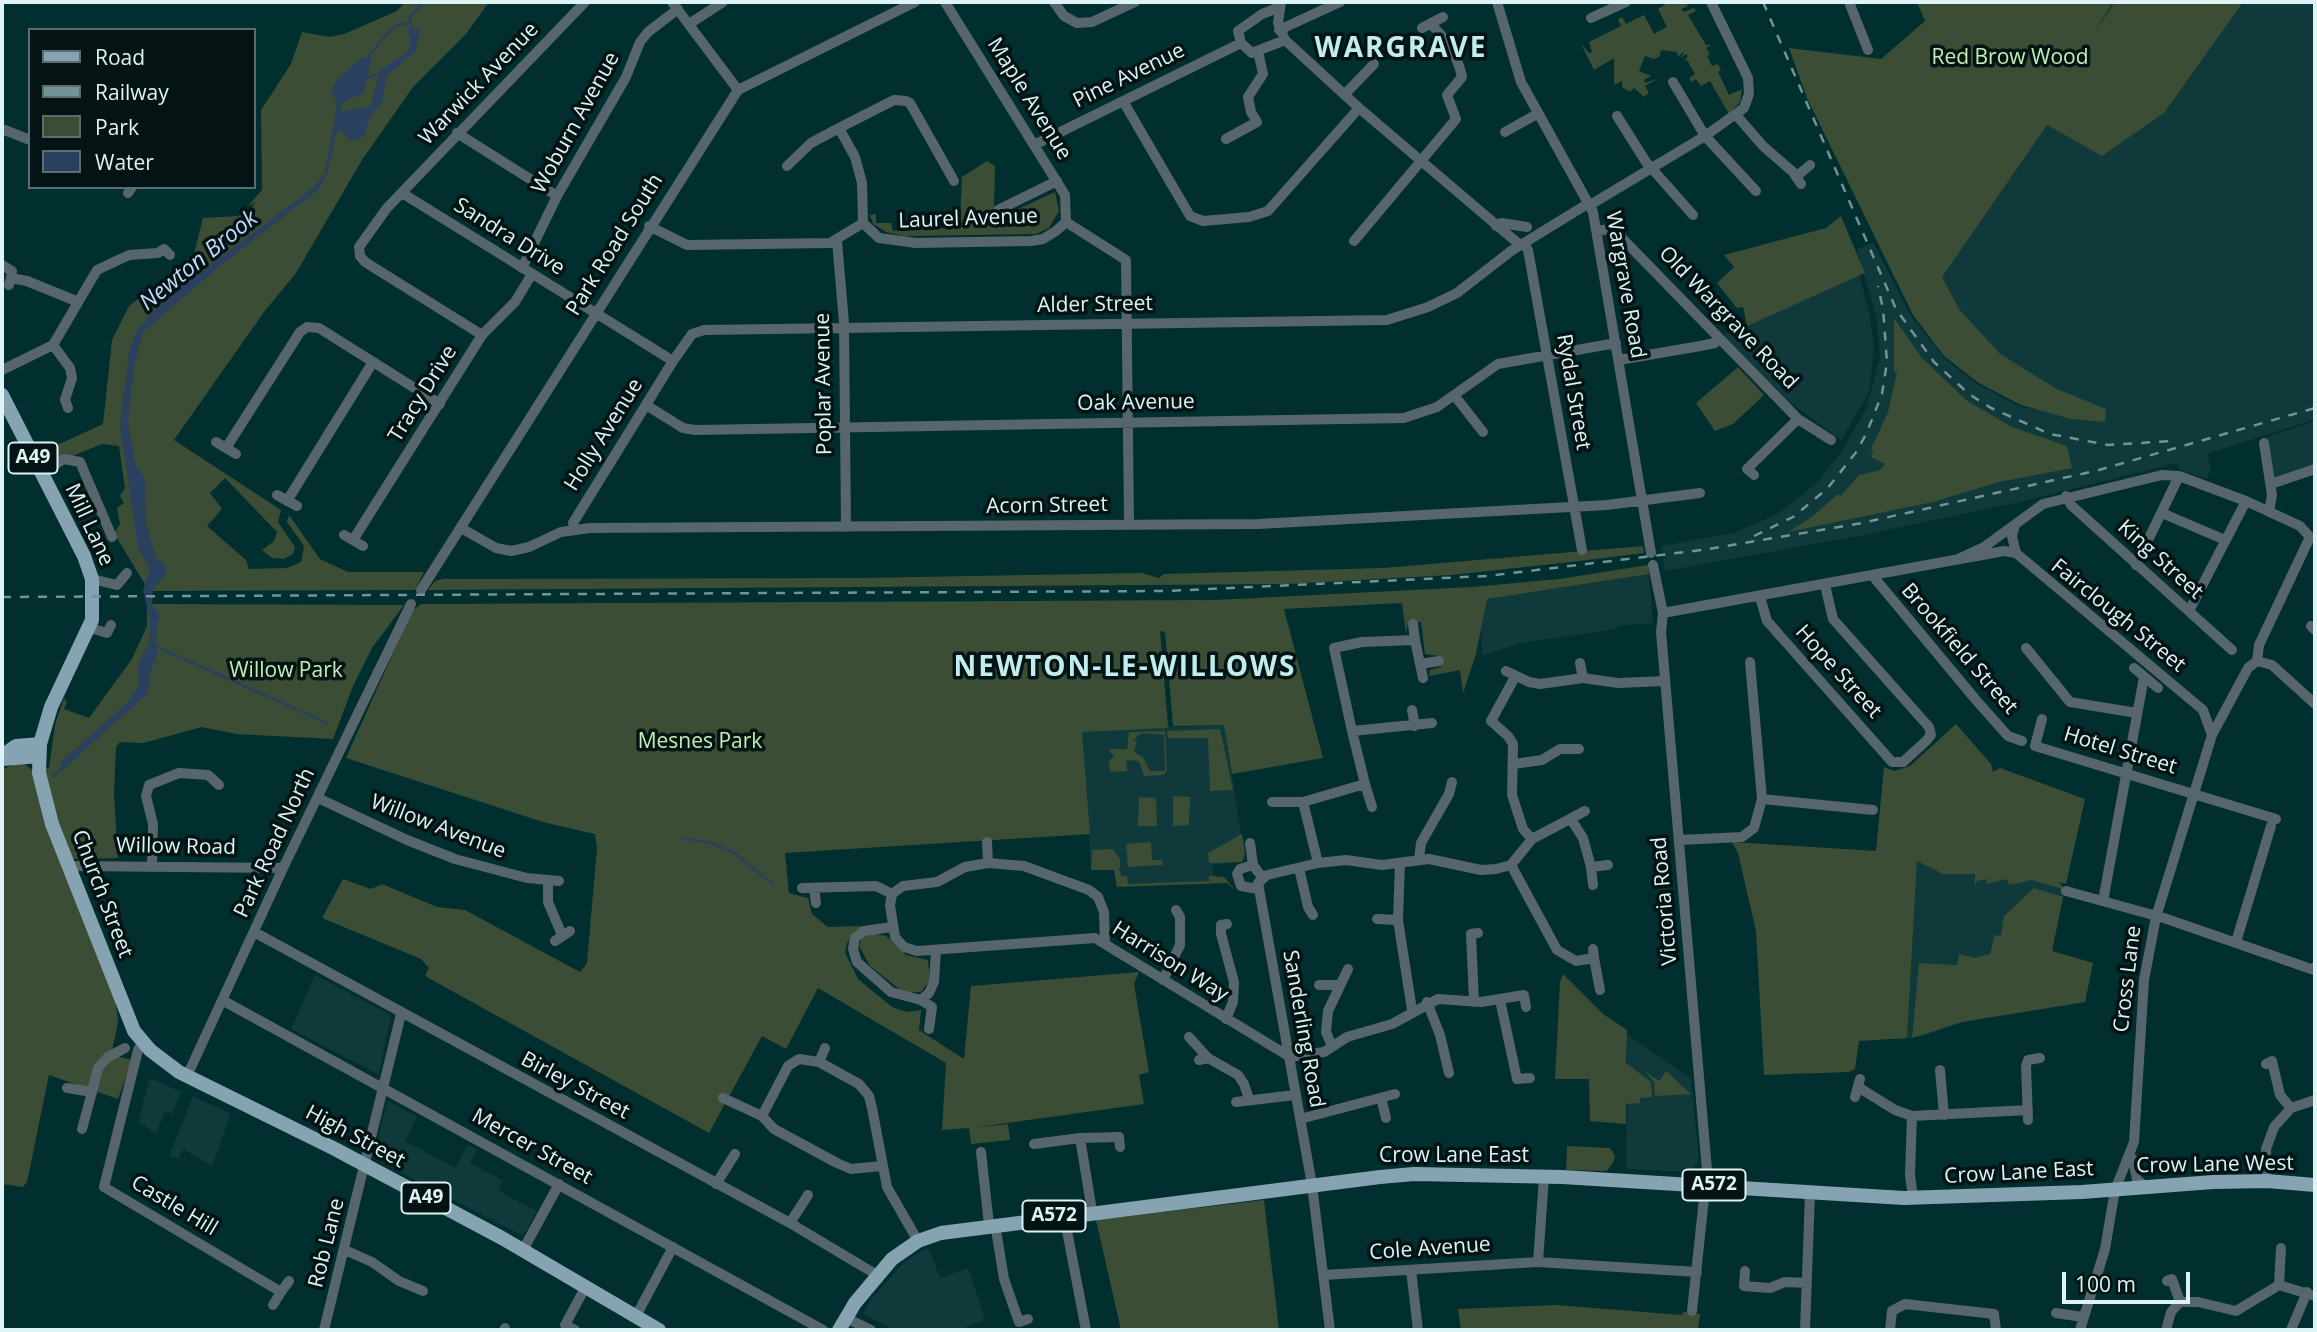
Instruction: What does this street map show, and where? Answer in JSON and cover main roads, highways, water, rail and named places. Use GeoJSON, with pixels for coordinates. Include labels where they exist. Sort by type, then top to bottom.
{"type":"FeatureCollection","features":[{"type":"Feature","properties":{"kind":"main road","name":"Mill Lane"},"geometry":{"type":"LineString","coordinates":[[2,395],[92,579],[90,628],[55,696],[39,750]]}},
{"type":"Feature","properties":{"kind":"main road"},"geometry":{"type":"LineString","coordinates":[[2,758],[16,746],[39,750]]}},
{"type":"Feature","properties":{"kind":"main road","name":"Church Street"},"geometry":{"type":"LineString","coordinates":[[39,750],[42,790],[127,1018],[141,1046]]}},
{"type":"Feature","properties":{"kind":"main road","name":"High Street"},"geometry":{"type":"LineString","coordinates":[[141,1046],[187,1076],[365,1165],[523,1250],[659,1330]]}},
{"type":"Feature","properties":{"kind":"main road","name":"Crow Lane East"},"geometry":{"type":"LineString","coordinates":[[843,1324],[877,1275],[918,1241],[941,1233],[1092,1211],[1414,1174],[1544,1177],[1913,1198],[2115,1189]]}},
{"type":"Feature","properties":{"kind":"main road","name":"Crow Lane West"},"geometry":{"type":"LineString","coordinates":[[2115,1189],[2267,1181],[2315,1185]]}},
{"type":"Feature","properties":{"kind":"water"},"geometry":{"type":"Polygon","coordinates":[[[420,29],[416,51],[387,75],[382,102],[368,120],[365,136],[350,141],[341,130],[336,134],[327,175],[317,191],[221,265],[143,332],[134,366],[128,422],[136,465],[145,479],[146,522],[156,559],[164,563],[166,573],[153,590],[152,605],[160,616],[156,628],[157,655],[150,673],[148,693],[54,778],[52,773],[58,771],[63,760],[127,703],[139,685],[138,664],[149,643],[150,620],[143,590],[150,569],[138,548],[120,425],[129,351],[137,330],[155,310],[189,281],[313,188],[324,175],[337,103],[331,90],[337,80],[361,58],[372,57],[364,92],[341,104],[342,111],[371,106],[379,71],[408,51],[411,46],[408,30],[420,29]]]}},
{"type":"Feature","properties":{"kind":"waterway","name":"Newton Brook"},"geometry":{"type":"LineString","coordinates":[[412,33],[410,18],[423,2]]}},
{"type":"Feature","properties":{"kind":"waterway"},"geometry":{"type":"LineString","coordinates":[[368,57],[387,34],[398,25],[409,23]]}},
{"type":"Feature","properties":{"kind":"waterway"},"geometry":{"type":"LineString","coordinates":[[366,78],[379,74]]}},
{"type":"Feature","properties":{"kind":"waterway"},"geometry":{"type":"LineString","coordinates":[[155,646],[327,723]]}},
{"type":"Feature","properties":{"kind":"waterway"},"geometry":{"type":"LineString","coordinates":[[683,838],[711,843],[733,852],[773,884]]}},
{"type":"Feature","properties":{"kind":"railway"},"geometry":{"type":"LineString","coordinates":[[1763,2],[1896,309],[1934,362],[1969,394],[1991,408],[2050,434],[2108,445],[2172,441]]}},
{"type":"Feature","properties":{"kind":"railway"},"geometry":{"type":"LineString","coordinates":[[1754,536],[1793,517],[1827,489],[1857,451],[1867,432],[1882,394],[1887,362],[1883,309],[1878,286]]}},
{"type":"Feature","properties":{"kind":"railway"},"geometry":{"type":"LineString","coordinates":[[2,597],[1166,591],[1487,576],[1702,550],[1862,523],[2099,470],[2315,408]]}},
{"type":"Feature","properties":{"kind":"district","name":"WARGRAVE"},"geometry":{"type":"Point","coordinates":[1401,49]}},
{"type":"Feature","properties":{"kind":"district","name":"NEWTON-LE-WILLOWS"},"geometry":{"type":"Point","coordinates":[1125,668]}},
{"type":"Feature","properties":{"kind":"park label","name":"Red Brow Wood"},"geometry":{"type":"Point","coordinates":[2010,58]}},
{"type":"Feature","properties":{"kind":"park label","name":"Willow Park"},"geometry":{"type":"Point","coordinates":[286,671]}},
{"type":"Feature","properties":{"kind":"park label","name":"Mesnes Park"},"geometry":{"type":"Point","coordinates":[700,742]}}]}
